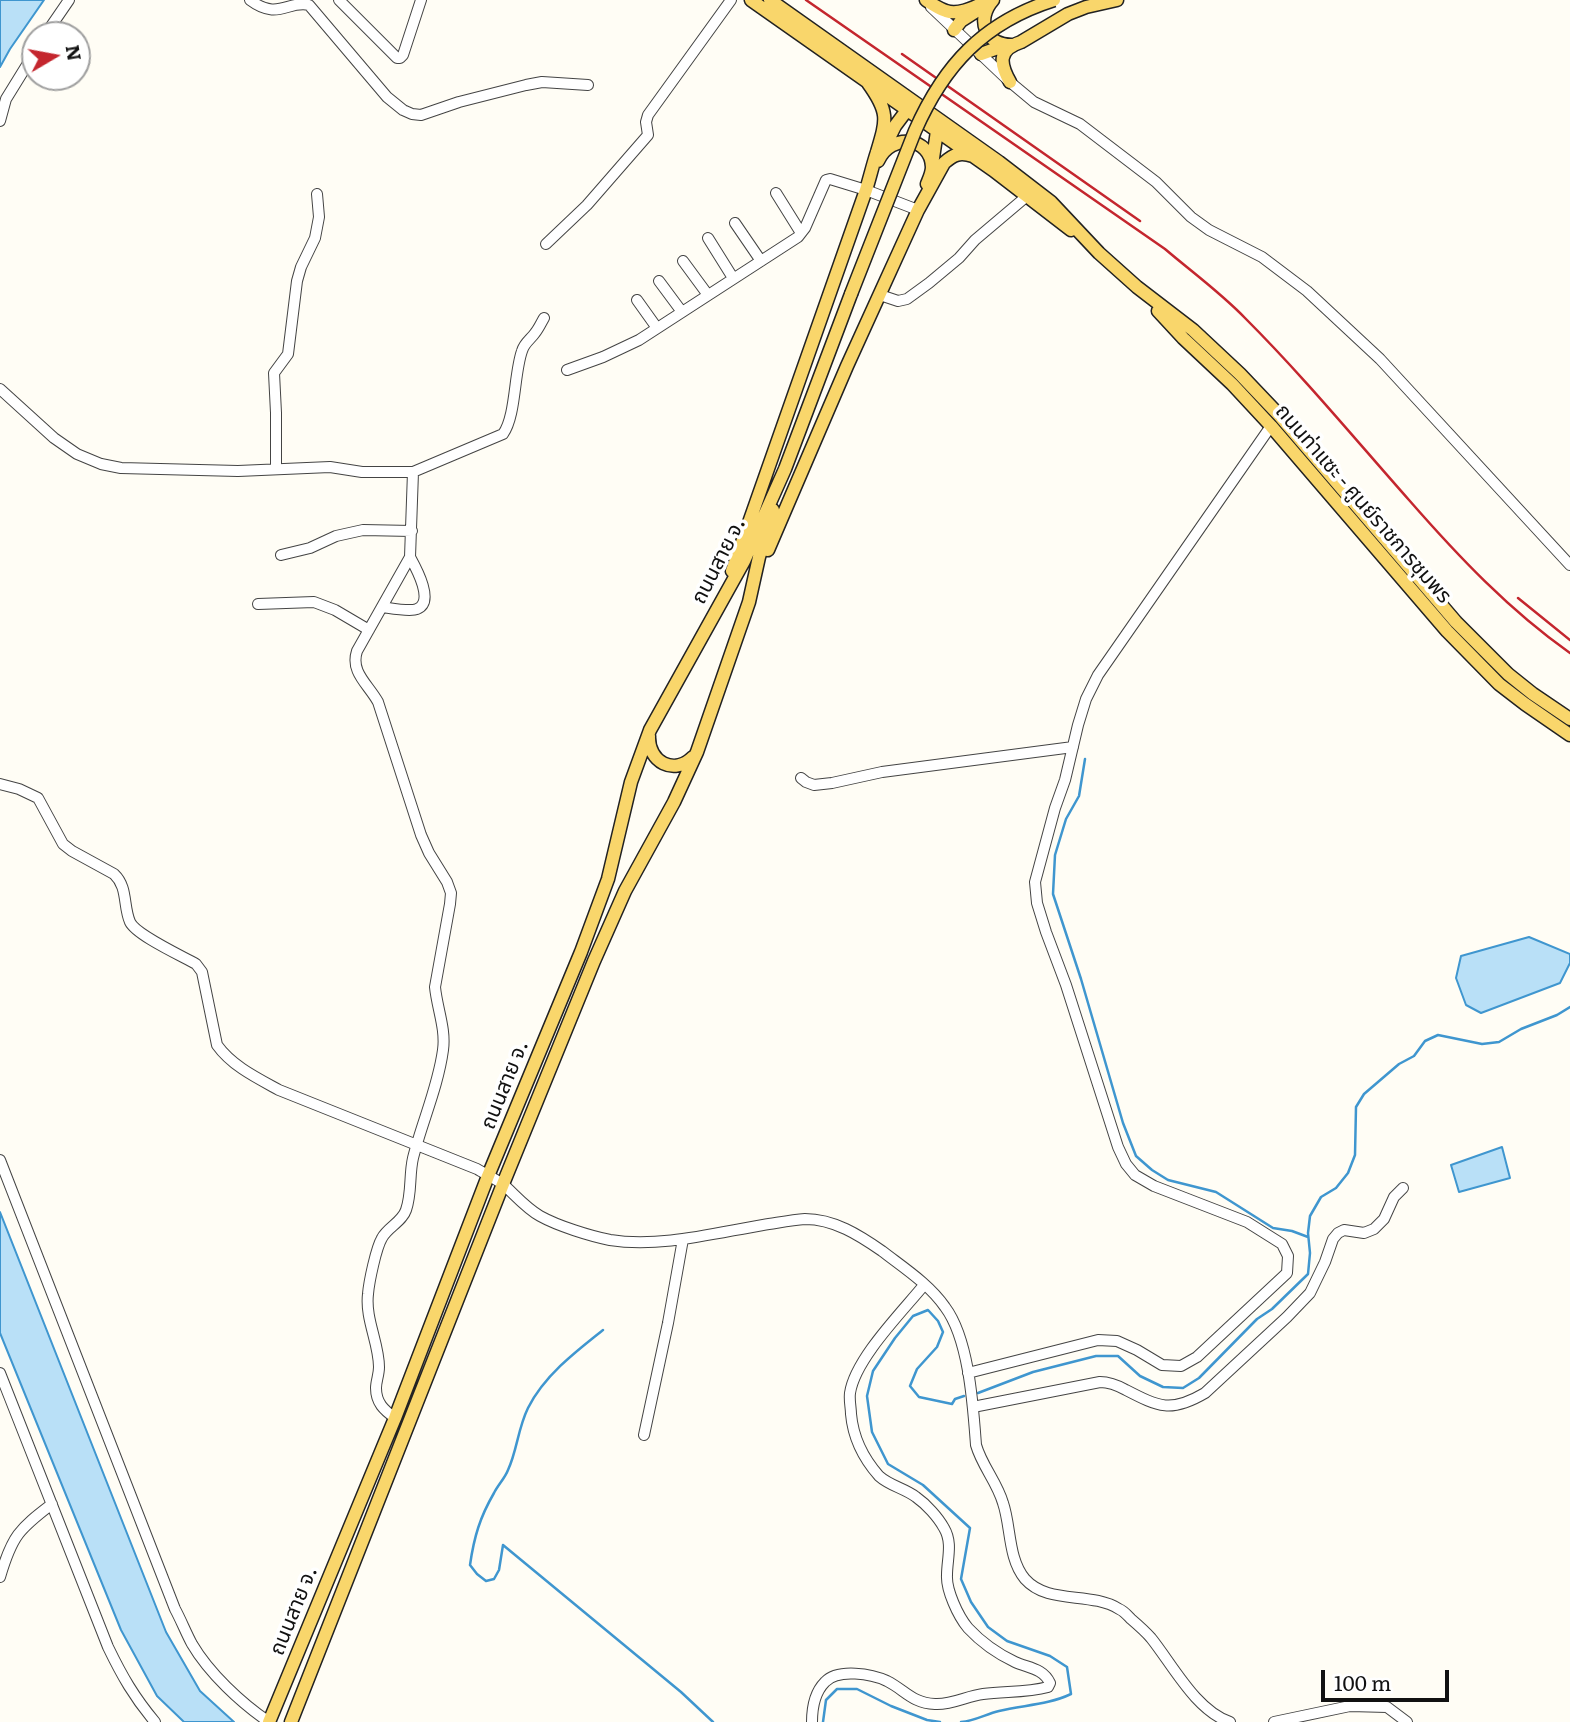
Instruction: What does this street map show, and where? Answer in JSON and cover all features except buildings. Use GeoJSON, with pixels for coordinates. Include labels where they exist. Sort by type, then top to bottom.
{"type":"FeatureCollection","features":[{"type":"Feature","properties":{"kind":"main road"},"geometry":{"type":"LineString","coordinates":[[751,0],[868,83],[910,105]]}},
{"type":"Feature","properties":{"kind":"main road"},"geometry":{"type":"LineString","coordinates":[[770,0],[939,126],[999,162],[1045,197],[1088,243]]}},
{"type":"Feature","properties":{"kind":"main road"},"geometry":{"type":"LineString","coordinates":[[924,0],[954,13],[990,2]]}},
{"type":"Feature","properties":{"kind":"main road","name":"ถนนสาย จ."},"geometry":{"type":"LineString","coordinates":[[269,1722],[395,1418],[488,1176],[580,952],[608,879],[631,782],[650,730],[744,561],[785,469],[925,107],[937,87],[977,40],[1020,13],[1054,0]]}},
{"type":"Feature","properties":{"kind":"main road"},"geometry":{"type":"LineString","coordinates":[[981,54],[1021,42],[1068,14],[1117,0]]}},
{"type":"Feature","properties":{"kind":"main road"},"geometry":{"type":"LineString","coordinates":[[954,30],[965,17],[990,2]]}},
{"type":"Feature","properties":{"kind":"main road"},"geometry":{"type":"LineString","coordinates":[[990,2],[984,16],[987,32],[996,42],[1010,45]]}},
{"type":"Feature","properties":{"kind":"main road"},"geometry":{"type":"LineString","coordinates":[[1010,45],[1002,61],[1002,68],[1010,82]]}},
{"type":"Feature","properties":{"kind":"main road"},"geometry":{"type":"LineString","coordinates":[[724,595],[866,190],[884,128],[884,112],[868,83]]}},
{"type":"Feature","properties":{"kind":"main road"},"geometry":{"type":"LineString","coordinates":[[866,190],[895,126],[910,105]]}},
{"type":"Feature","properties":{"kind":"main road"},"geometry":{"type":"LineString","coordinates":[[939,126],[973,156],[1088,243]]}},
{"type":"Feature","properties":{"kind":"main road"},"geometry":{"type":"LineString","coordinates":[[749,601],[773,537],[927,187],[939,126]]}},
{"type":"Feature","properties":{"kind":"main road"},"geometry":{"type":"LineString","coordinates":[[882,153],[894,143],[909,142],[924,149],[932,166]]}},
{"type":"Feature","properties":{"kind":"main road"},"geometry":{"type":"LineString","coordinates":[[918,209],[944,163],[958,153],[973,156]]}},
{"type":"Feature","properties":{"kind":"main road","name":"ถนนท่าแซะ - ศูนย์ราชการชุมพร"},"geometry":{"type":"LineString","coordinates":[[1088,243],[1240,374],[1399,576],[1455,640],[1499,684],[1570,735]]}},
{"type":"Feature","properties":{"kind":"main road","name":"ถนนท่าแซะ - ศูนย์ราชการชุมพร"},"geometry":{"type":"LineString","coordinates":[[1275,420],[1456,622],[1508,674],[1570,719]]}},
{"type":"Feature","properties":{"kind":"main road","name":"ถนนสาย จ."},"geometry":{"type":"LineString","coordinates":[[291,1722],[594,961],[625,891],[674,802],[697,751],[749,601],[785,469]]}},
{"type":"Feature","properties":{"kind":"main road"},"geometry":{"type":"LineString","coordinates":[[650,730],[648,739],[652,754],[665,764],[681,765],[689,761],[697,751]]}},
{"type":"Feature","properties":{"kind":"street"},"geometry":{"type":"LineString","coordinates":[[55,21],[69,0]]}},
{"type":"Feature","properties":{"kind":"street"},"geometry":{"type":"LineString","coordinates":[[250,0],[266,9],[303,3],[309,5],[387,97],[412,114],[421,115],[459,102],[542,82],[589,85]]}},
{"type":"Feature","properties":{"kind":"street"},"geometry":{"type":"LineString","coordinates":[[339,0],[400,58],[404,55],[421,0]]}},
{"type":"Feature","properties":{"kind":"street"},"geometry":{"type":"LineString","coordinates":[[546,244],[587,205],[648,135],[648,116],[731,0]]}},
{"type":"Feature","properties":{"kind":"street"},"geometry":{"type":"LineString","coordinates":[[924,0],[1034,102],[1080,124],[1156,182],[1191,217],[1228,241],[1262,257],[1320,302],[1380,359],[1570,565]]}},
{"type":"Feature","properties":{"kind":"street"},"geometry":{"type":"LineString","coordinates":[[0,121],[6,99],[21,75]]}},
{"type":"Feature","properties":{"kind":"street"},"geometry":{"type":"LineString","coordinates":[[567,370],[639,340],[801,233],[826,180],[866,190],[918,209]]}},
{"type":"Feature","properties":{"kind":"street"},"geometry":{"type":"LineString","coordinates":[[776,193],[801,233]]}},
{"type":"Feature","properties":{"kind":"street"},"geometry":{"type":"LineString","coordinates":[[276,468],[274,373],[288,354],[297,281],[315,239],[319,217],[317,194]]}},
{"type":"Feature","properties":{"kind":"street"},"geometry":{"type":"LineString","coordinates":[[880,295],[898,301],[907,299],[959,258],[975,240],[1027,196]]}},
{"type":"Feature","properties":{"kind":"street"},"geometry":{"type":"LineString","coordinates":[[735,223],[761,261]]}},
{"type":"Feature","properties":{"kind":"street"},"geometry":{"type":"LineString","coordinates":[[708,238],[733,278]]}},
{"type":"Feature","properties":{"kind":"street"},"geometry":{"type":"LineString","coordinates":[[683,261],[708,295]]}},
{"type":"Feature","properties":{"kind":"street"},"geometry":{"type":"LineString","coordinates":[[659,281],[682,312]]}},
{"type":"Feature","properties":{"kind":"street"},"geometry":{"type":"LineString","coordinates":[[637,300],[657,328]]}},
{"type":"Feature","properties":{"kind":"street"},"geometry":{"type":"LineString","coordinates":[[0,389],[54,439],[77,454],[101,464],[121,468],[237,471],[330,467],[362,472],[413,471],[503,434],[507,429],[523,346],[535,334],[544,318]]}},
{"type":"Feature","properties":{"kind":"street"},"geometry":{"type":"LineString","coordinates":[[968,1373],[1098,1340],[1117,1341],[1162,1365],[1181,1366],[1197,1357],[1287,1273],[1288,1256],[1282,1244],[1247,1222],[1154,1186],[1135,1175],[1126,1164],[1049,942],[1037,903],[1035,881],[1086,699],[1098,675],[1275,420]]}},
{"type":"Feature","properties":{"kind":"street"},"geometry":{"type":"LineString","coordinates":[[395,1418],[380,1405],[377,1397],[379,1367],[367,1306],[368,1292],[382,1238],[402,1218],[406,1210],[412,1160],[443,1052],[443,1029],[435,987],[451,893],[421,835],[378,702],[354,665],[354,660],[356,651],[410,557],[413,471]]}},
{"type":"Feature","properties":{"kind":"street"},"geometry":{"type":"LineString","coordinates":[[281,555],[310,548],[336,536],[363,530],[412,531]]}},
{"type":"Feature","properties":{"kind":"street"},"geometry":{"type":"LineString","coordinates":[[382,607],[413,610],[422,606],[422,580],[410,557]]}},
{"type":"Feature","properties":{"kind":"street"},"geometry":{"type":"LineString","coordinates":[[258,604],[314,602],[369,629]]}},
{"type":"Feature","properties":{"kind":"street"},"geometry":{"type":"LineString","coordinates":[[802,778],[814,785],[832,783],[882,772],[1073,747]]}},
{"type":"Feature","properties":{"kind":"street"},"geometry":{"type":"LineString","coordinates":[[0,784],[38,798],[63,844],[120,880],[129,920],[136,930],[196,964],[202,972],[217,1045],[222,1053],[253,1076],[279,1090],[465,1164],[503,1184],[520,1201],[555,1223],[610,1240],[638,1242],[683,1238],[796,1220],[820,1220],[863,1238],[925,1285],[944,1305],[957,1329],[968,1373],[976,1445],[1002,1499],[1015,1560],[1023,1576],[1034,1587],[1049,1594],[1098,1599],[1121,1609],[1149,1635],[1208,1709],[1220,1719],[1230,1722]]}},
{"type":"Feature","properties":{"kind":"street"},"geometry":{"type":"LineString","coordinates":[[0,1160],[175,1609],[192,1645],[239,1699],[269,1722]]}},
{"type":"Feature","properties":{"kind":"street"},"geometry":{"type":"LineString","coordinates":[[973,1407],[1100,1382],[1115,1384],[1154,1405],[1167,1406],[1192,1401],[1205,1393],[1310,1293],[1338,1233],[1344,1230],[1364,1233],[1374,1229],[1384,1219],[1394,1197],[1403,1188]]}},
{"type":"Feature","properties":{"kind":"street"},"geometry":{"type":"LineString","coordinates":[[644,1435],[683,1238]]}},
{"type":"Feature","properties":{"kind":"street"},"geometry":{"type":"LineString","coordinates":[[812,1722],[817,1693],[827,1680],[845,1674],[866,1674],[888,1682],[910,1697],[936,1704],[982,1694],[1036,1690],[1048,1687],[1050,1682],[1036,1668],[1017,1663],[993,1650],[967,1627],[950,1594],[946,1578],[949,1542],[943,1525],[915,1496],[889,1484],[880,1476],[857,1442],[852,1424],[850,1394],[853,1380],[861,1363],[925,1285]]}},
{"type":"Feature","properties":{"kind":"street"},"geometry":{"type":"LineString","coordinates":[[0,1373],[114,1661],[133,1696],[155,1722]]}},
{"type":"Feature","properties":{"kind":"street"},"geometry":{"type":"LineString","coordinates":[[0,1577],[15,1538],[26,1524],[52,1504]]}},
{"type":"Feature","properties":{"kind":"street"},"geometry":{"type":"LineString","coordinates":[[1274,1722],[1361,1705],[1387,1707],[1407,1722]]}},
{"type":"Feature","properties":{"kind":"water"},"geometry":{"type":"Polygon","coordinates":[[[0,0],[44,0],[29,21],[21,21],[21,33],[0,67],[0,0]]]}},
{"type":"Feature","properties":{"kind":"water"},"geometry":{"type":"Polygon","coordinates":[[[1529,937],[1570,954],[1570,963],[1560,983],[1481,1013],[1466,1005],[1456,978],[1461,956],[1529,937]]]}},
{"type":"Feature","properties":{"kind":"water"},"geometry":{"type":"Polygon","coordinates":[[[1502,1147],[1510,1178],[1459,1192],[1451,1165],[1502,1147]]]}},
{"type":"Feature","properties":{"kind":"water"},"geometry":{"type":"Polygon","coordinates":[[[0,1212],[166,1632],[200,1691],[234,1722],[184,1722],[157,1696],[121,1630],[0,1333],[0,1212]]]}},
{"type":"Feature","properties":{"kind":"waterway"},"geometry":{"type":"LineString","coordinates":[[1085,759],[1079,796],[1066,819],[1055,855],[1053,894],[1123,1123],[1136,1156],[1168,1180],[1216,1192],[1273,1228],[1308,1237]]}},
{"type":"Feature","properties":{"kind":"waterway"},"geometry":{"type":"LineString","coordinates":[[978,1393],[1033,1372],[1096,1356],[1118,1356],[1140,1376],[1163,1387],[1183,1388],[1199,1378],[1257,1319],[1272,1309],[1308,1274],[1310,1216],[1321,1197],[1336,1188],[1348,1173],[1355,1155],[1356,1107],[1364,1094],[1399,1064],[1414,1056],[1425,1041],[1438,1035],[1482,1044],[1499,1042],[1570,1007]]}},
{"type":"Feature","properties":{"kind":"waterway"},"geometry":{"type":"LineString","coordinates":[[961,1722],[1071,1694],[1067,1667],[1050,1656],[1007,1641],[988,1627],[971,1602],[961,1579],[970,1528],[923,1485],[888,1464],[872,1432],[867,1396],[873,1371],[913,1316],[928,1310],[943,1332],[937,1347],[917,1369],[910,1386],[919,1397],[952,1404],[955,1399],[964,1396]]}},
{"type":"Feature","properties":{"kind":"waterway"},"geometry":{"type":"LineString","coordinates":[[603,1330],[551,1375],[528,1408],[508,1470],[481,1519],[470,1565],[486,1581],[494,1579],[499,1570],[503,1545],[681,1692],[713,1722]]}},
{"type":"Feature","properties":{"kind":"waterway"},"geometry":{"type":"LineString","coordinates":[[823,1722],[826,1700],[837,1689],[857,1689],[891,1706],[927,1720],[940,1722]]}},
{"type":"Feature","properties":{"kind":"railway"},"geometry":{"type":"LineString","coordinates":[[806,0],[1165,249],[1216,291],[1288,362],[1465,562],[1526,619],[1570,653]]}},
{"type":"Feature","properties":{"kind":"railway"},"geometry":{"type":"LineString","coordinates":[[902,54],[1140,221]]}},
{"type":"Feature","properties":{"kind":"railway"},"geometry":{"type":"LineString","coordinates":[[1518,598],[1570,640]]}}]}
